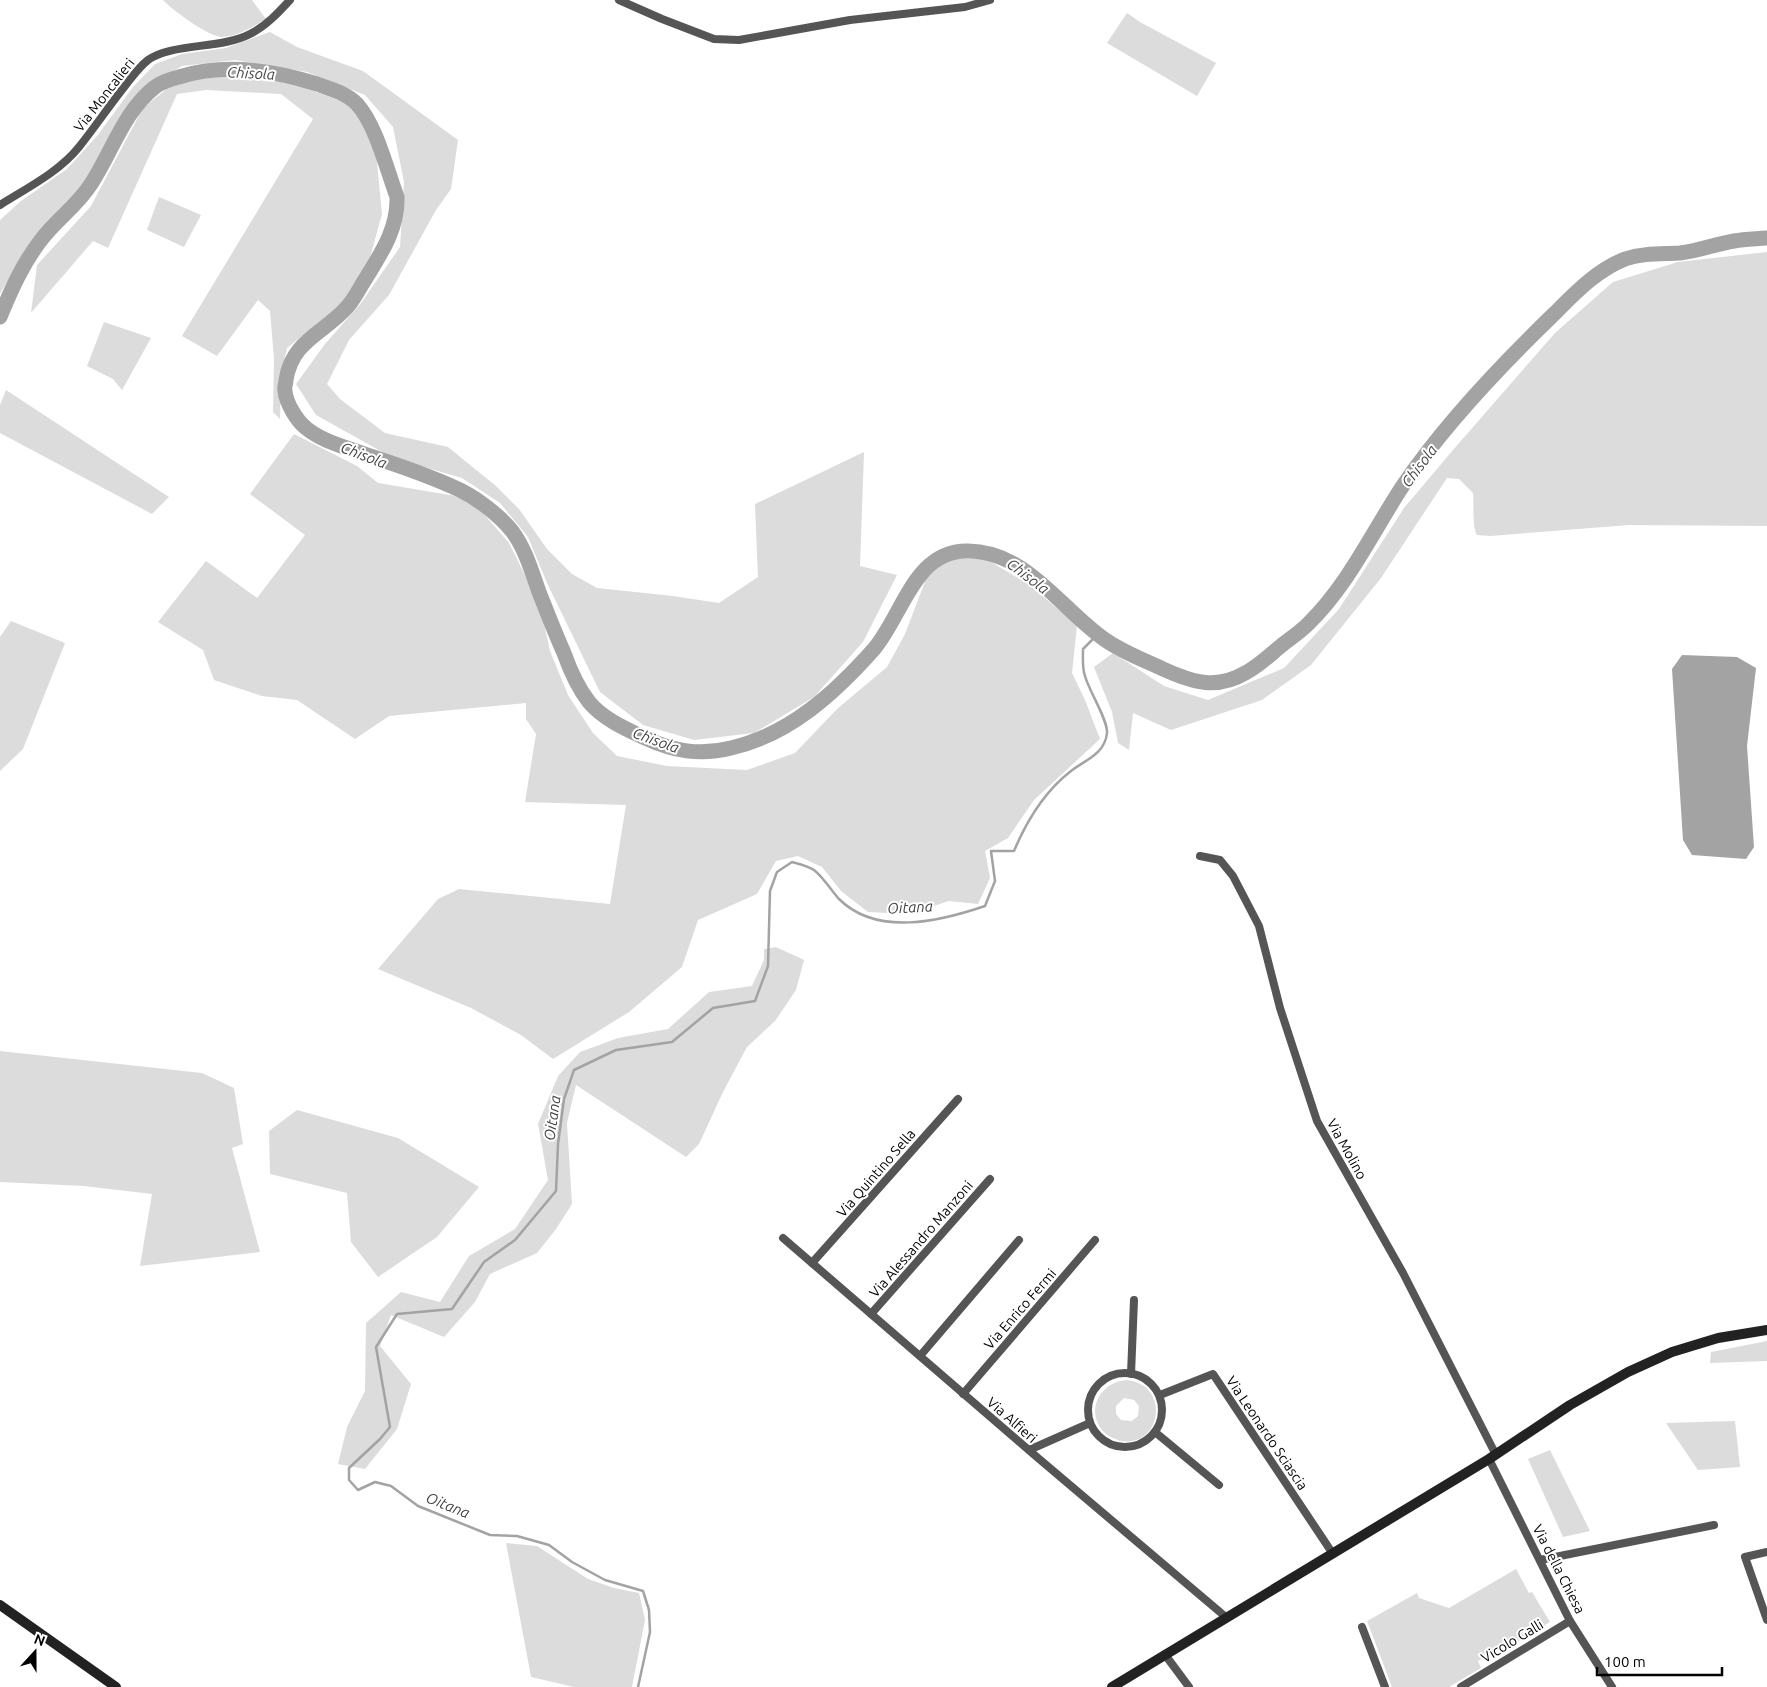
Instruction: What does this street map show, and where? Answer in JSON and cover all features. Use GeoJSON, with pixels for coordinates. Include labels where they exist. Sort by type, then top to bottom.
{"type":"FeatureCollection","features":[{"type":"Feature","properties":{"kind":"street","name":"Via Moncalieri"},"geometry":{"type":"LineString","coordinates":[[0,205],[61,165],[79,147],[135,73],[148,60],[168,52],[232,41],[249,35],[265,26],[290,0]]}},
{"type":"Feature","properties":{"kind":"street"},"geometry":{"type":"LineString","coordinates":[[619,0],[714,39],[739,40],[840,22],[965,7],[990,0]]}},
{"type":"Feature","properties":{"kind":"street","name":"Via Molino"},"geometry":{"type":"LineString","coordinates":[[1200,856],[1220,860],[1233,876],[1259,926],[1280,1008],[1317,1121],[1402,1273],[1493,1457]]}},
{"type":"Feature","properties":{"kind":"street","name":"Via Quintino Sella"},"geometry":{"type":"LineString","coordinates":[[812,1263],[958,1099]]}},
{"type":"Feature","properties":{"kind":"street","name":"Via Alessandro Manzoni"},"geometry":{"type":"LineString","coordinates":[[871,1314],[990,1179]]}},
{"type":"Feature","properties":{"kind":"street","name":"Via Alfieri"},"geometry":{"type":"LineString","coordinates":[[783,1238],[1227,1618]]}},
{"type":"Feature","properties":{"kind":"street"},"geometry":{"type":"LineString","coordinates":[[920,1356],[1019,1240]]}},
{"type":"Feature","properties":{"kind":"street","name":"Via Enrico Fermi"},"geometry":{"type":"LineString","coordinates":[[963,1394],[1095,1240]]}},
{"type":"Feature","properties":{"kind":"street"},"geometry":{"type":"LineString","coordinates":[[1131,1374],[1134,1300]]}},
{"type":"Feature","properties":{"kind":"street"},"geometry":{"type":"LineString","coordinates":[[1112,1687],[1493,1457],[1570,1405],[1628,1372],[1672,1352],[1718,1338],[1767,1330]]}},
{"type":"Feature","properties":{"kind":"street"},"geometry":{"type":"LineString","coordinates":[[1131,1374],[1141,1377],[1150,1383],[1160,1395],[1162,1415],[1158,1427],[1141,1444],[1129,1448],[1117,1447],[1106,1442],[1096,1434],[1090,1424],[1088,1412],[1093,1391],[1100,1383],[1115,1375],[1131,1374]]}},
{"type":"Feature","properties":{"kind":"street","name":"Via Leonardo Sciascia"},"geometry":{"type":"LineString","coordinates":[[1160,1395],[1213,1374],[1333,1554]]}},
{"type":"Feature","properties":{"kind":"street"},"geometry":{"type":"LineString","coordinates":[[1029,1450],[1090,1424]]}},
{"type":"Feature","properties":{"kind":"street"},"geometry":{"type":"LineString","coordinates":[[1155,1432],[1219,1485]]}},
{"type":"Feature","properties":{"kind":"street","name":"Via della Chiesa"},"geometry":{"type":"LineString","coordinates":[[1493,1457],[1570,1621],[1612,1687]]}},
{"type":"Feature","properties":{"kind":"street"},"geometry":{"type":"LineString","coordinates":[[1540,1560],[1714,1524]]}},
{"type":"Feature","properties":{"kind":"street"},"geometry":{"type":"LineString","coordinates":[[1767,1552],[1745,1557],[1767,1620]]}},
{"type":"Feature","properties":{"kind":"street"},"geometry":{"type":"LineString","coordinates":[[0,1605],[116,1687]]}},
{"type":"Feature","properties":{"kind":"street","name":"Vicolo Galli"},"geometry":{"type":"LineString","coordinates":[[1465,1686],[1570,1621]]}},
{"type":"Feature","properties":{"kind":"street"},"geometry":{"type":"LineString","coordinates":[[1362,1627],[1385,1687]]}},
{"type":"Feature","properties":{"kind":"street"},"geometry":{"type":"LineString","coordinates":[[1166,1656],[1188,1687]]}},
{"type":"Feature","properties":{"kind":"shaded area"},"geometry":{"type":"Polygon","coordinates":[[[163,0],[252,0],[266,19],[240,33],[222,37],[216,36],[182,16],[163,0]]]}},
{"type":"Feature","properties":{"kind":"shaded area"},"geometry":{"type":"Polygon","coordinates":[[[1127,13],[1216,63],[1197,96],[1107,43],[1127,13]]]}},
{"type":"Feature","properties":{"kind":"shaded area"},"geometry":{"type":"Polygon","coordinates":[[[270,32],[297,47],[363,71],[458,140],[451,189],[436,210],[389,295],[349,340],[327,384],[340,399],[385,433],[448,447],[496,486],[519,509],[547,549],[572,574],[597,588],[719,603],[758,577],[755,504],[864,452],[860,566],[897,575],[863,642],[814,697],[754,733],[694,740],[643,725],[600,692],[547,583],[528,537],[500,503],[462,478],[393,458],[316,415],[296,384],[325,344],[361,303],[400,247],[404,182],[393,127],[365,95],[307,72],[235,60],[182,66],[147,87],[125,112],[100,160],[75,196],[29,244],[0,294],[0,220],[21,201],[67,169],[97,136],[133,87],[155,64],[182,54],[226,48],[270,32]]]}},
{"type":"Feature","properties":{"kind":"shaded area"},"geometry":{"type":"Polygon","coordinates":[[[215,76],[291,83],[352,105],[376,152],[382,214],[368,265],[343,303],[287,348],[281,375],[280,419],[273,412],[274,359],[270,311],[258,300],[217,356],[182,336],[313,119],[281,94],[206,90],[177,94],[108,248],[93,241],[31,313],[37,265],[91,206],[143,108],[173,84],[215,76]]]}},
{"type":"Feature","properties":{"kind":"shaded area"},"geometry":{"type":"Polygon","coordinates":[[[159,197],[201,215],[184,247],[147,230],[159,197]]]}},
{"type":"Feature","properties":{"kind":"shaded area"},"geometry":{"type":"Polygon","coordinates":[[[1767,252],[1767,526],[1629,525],[1490,536],[1477,535],[1474,521],[1473,493],[1459,479],[1447,478],[1381,578],[1311,665],[1262,700],[1171,730],[1133,713],[1129,750],[1118,743],[1112,712],[1094,667],[1113,653],[1164,686],[1208,700],[1284,668],[1339,609],[1404,508],[1453,450],[1555,333],[1613,282],[1678,262],[1767,252]]]}},
{"type":"Feature","properties":{"kind":"shaded area"},"geometry":{"type":"Polygon","coordinates":[[[104,322],[151,338],[122,390],[113,379],[87,366],[104,322]]]}},
{"type":"Feature","properties":{"kind":"shaded area"},"geometry":{"type":"Polygon","coordinates":[[[6,390],[169,497],[152,514],[0,433],[0,405],[6,390]]]}},
{"type":"Feature","properties":{"kind":"shaded area"},"geometry":{"type":"Polygon","coordinates":[[[294,434],[357,466],[378,483],[456,496],[477,506],[509,543],[540,605],[550,651],[568,695],[593,733],[617,756],[667,766],[747,770],[795,753],[837,709],[887,667],[905,634],[926,579],[947,559],[986,559],[1028,584],[1077,625],[1072,673],[1100,739],[1034,800],[1008,838],[985,851],[990,878],[978,904],[949,901],[909,914],[868,912],[841,891],[822,867],[798,856],[776,861],[757,894],[698,920],[682,967],[629,1012],[553,1059],[521,1035],[471,1008],[378,969],[438,899],[459,889],[610,904],[626,805],[525,802],[536,734],[526,719],[526,703],[389,716],[355,739],[297,700],[262,696],[214,680],[203,650],[158,622],[206,561],[257,598],[305,535],[250,494],[294,434]]]}},
{"type":"Feature","properties":{"kind":"shaded area"},"geometry":{"type":"Polygon","coordinates":[[[11,621],[65,643],[23,749],[0,771],[0,637],[11,621]]]}},
{"type":"Feature","properties":{"kind":"shaded area"},"geometry":{"type":"Polygon","coordinates":[[[1682,655],[1737,657],[1756,668],[1747,746],[1754,847],[1746,859],[1692,855],[1683,840],[1672,669],[1682,655]]]}},
{"type":"Feature","properties":{"kind":"shaded area"},"geometry":{"type":"Polygon","coordinates":[[[776,947],[804,960],[796,990],[775,1021],[747,1047],[723,1092],[699,1144],[686,1157],[576,1085],[567,1123],[572,1204],[556,1229],[537,1253],[490,1274],[475,1302],[444,1337],[391,1315],[380,1346],[411,1384],[397,1429],[365,1469],[338,1464],[347,1427],[365,1391],[366,1323],[401,1292],[440,1302],[469,1256],[515,1229],[548,1180],[538,1124],[558,1076],[580,1052],[618,1038],[668,1029],[709,992],[752,986],[764,960],[764,949],[776,947]]]}},
{"type":"Feature","properties":{"kind":"shaded area"},"geometry":{"type":"Polygon","coordinates":[[[0,1051],[202,1073],[234,1088],[243,1144],[232,1148],[260,1252],[140,1266],[152,1194],[84,1186],[0,1182],[0,1051]]]}},
{"type":"Feature","properties":{"kind":"shaded area"},"geometry":{"type":"Polygon","coordinates":[[[297,1110],[398,1138],[479,1187],[437,1237],[378,1277],[351,1242],[347,1193],[270,1174],[269,1131],[297,1110]]]}},
{"type":"Feature","properties":{"kind":"shaded area"},"geometry":{"type":"Polygon","coordinates":[[[1767,1341],[1767,1361],[1710,1363],[1711,1352],[1767,1341]]]}},
{"type":"Feature","properties":{"kind":"shaded area"},"geometry":{"type":"Polygon","coordinates":[[[1126,1380],[1140,1384],[1150,1392],[1155,1403],[1156,1414],[1153,1425],[1146,1435],[1136,1440],[1122,1441],[1111,1437],[1102,1430],[1097,1422],[1095,1413],[1099,1398],[1103,1391],[1117,1382],[1126,1380]],[[1124,1398],[1116,1406],[1116,1414],[1121,1420],[1132,1421],[1138,1416],[1139,1406],[1134,1400],[1124,1398]]]}},
{"type":"Feature","properties":{"kind":"shaded area"},"geometry":{"type":"Polygon","coordinates":[[[1735,1421],[1740,1467],[1698,1470],[1666,1423],[1735,1421]]]}},
{"type":"Feature","properties":{"kind":"shaded area"},"geometry":{"type":"Polygon","coordinates":[[[1550,1450],[1590,1531],[1563,1537],[1528,1459],[1550,1450]]]}},
{"type":"Feature","properties":{"kind":"shaded area"},"geometry":{"type":"Polygon","coordinates":[[[506,1543],[537,1546],[588,1579],[614,1588],[639,1593],[645,1620],[632,1687],[574,1687],[531,1677],[506,1543]]]}},
{"type":"Feature","properties":{"kind":"shaded area"},"geometry":{"type":"Polygon","coordinates":[[[1516,1569],[1529,1593],[1532,1592],[1550,1622],[1507,1648],[1505,1645],[1478,1661],[1481,1668],[1449,1687],[1392,1687],[1367,1621],[1417,1593],[1419,1598],[1449,1608],[1516,1569]]]}},
{"type":"Feature","properties":{"kind":"waterway","name":"Chisola"},"geometry":{"type":"LineString","coordinates":[[0,317],[18,277],[35,249],[47,233],[85,192],[99,172],[119,132],[135,108],[158,85],[173,79],[213,70],[248,70],[300,79],[348,97],[357,104],[370,124],[397,197],[397,208],[388,239],[351,303],[302,346],[289,366],[285,388],[287,401],[292,411],[303,425],[320,437],[437,480],[460,490],[488,508],[507,525],[521,545],[572,672],[581,691],[589,702],[601,714],[615,723],[655,742],[676,749],[708,752],[752,742],[791,723],[810,710],[843,681],[874,649],[922,573],[935,561],[950,554],[968,551],[989,554],[1008,561],[1025,571],[1042,584],[1088,627],[1111,644],[1126,652],[1195,681],[1215,683],[1236,678],[1261,663],[1302,630],[1322,609],[1359,558],[1402,487],[1436,441],[1494,374],[1587,282],[1605,269],[1632,257],[1680,253],[1734,241],[1767,238]]}},
{"type":"Feature","properties":{"kind":"waterway","name":"Oitana"},"geometry":{"type":"LineString","coordinates":[[638,1687],[650,1632],[649,1610],[643,1591],[605,1580],[572,1562],[549,1545],[517,1536],[490,1535],[418,1506],[391,1486],[375,1482],[358,1490],[349,1480],[349,1468],[390,1427],[376,1347],[397,1314],[452,1309],[484,1262],[515,1240],[556,1191],[558,1144],[564,1099],[574,1070],[616,1050],[672,1042],[713,1008],[755,1001],[768,966],[770,891],[777,872],[792,862],[809,867],[821,876],[839,899],[854,911],[890,922],[910,922],[949,917],[985,906],[995,881],[991,851],[1014,851],[1031,817],[1045,797],[1071,771],[1094,756],[1105,740],[1107,727],[1087,682],[1083,666],[1083,649],[1098,634]]}}]}
